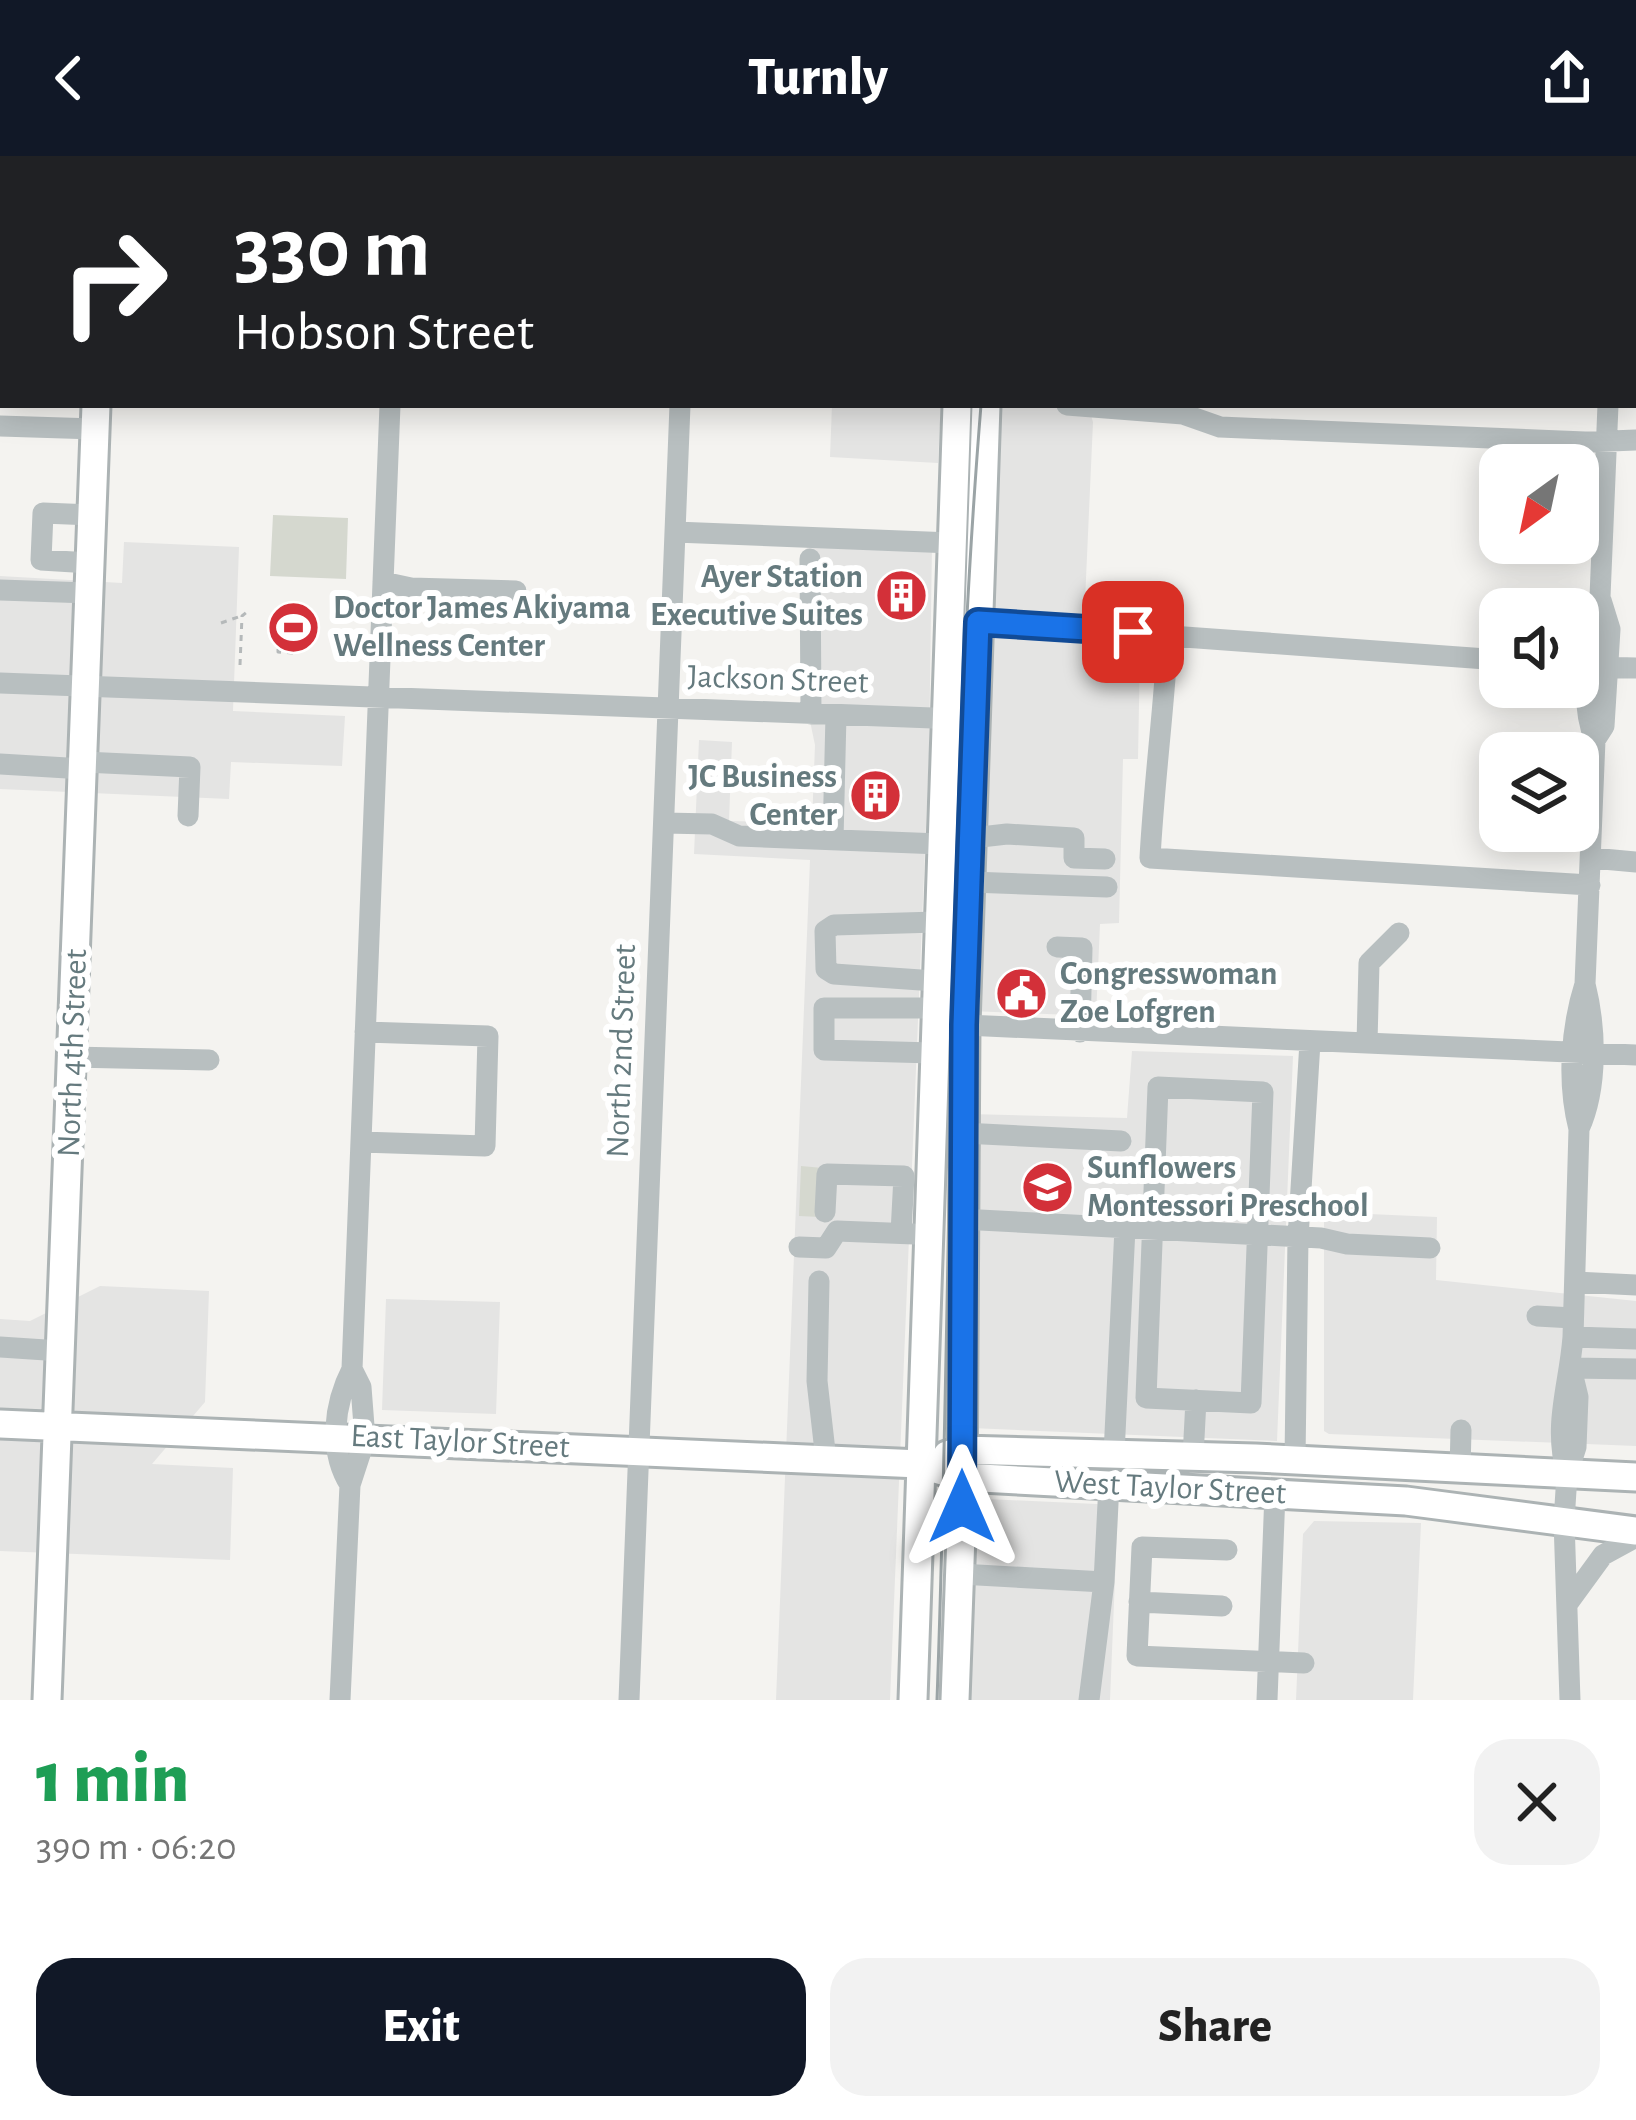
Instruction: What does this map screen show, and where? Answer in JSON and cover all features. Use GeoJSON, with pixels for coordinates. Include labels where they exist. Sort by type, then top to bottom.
{"type":"FeatureCollection","features":[{"type":"Feature","properties":{"kind":"main road"},"geometry":{"type":"LineString","coordinates":[[913,1700],[920,1464],[916,1178],[932,1053],[961,408]]}},
{"type":"Feature","properties":{"kind":"main road"},"geometry":{"type":"LineString","coordinates":[[955,1700],[962,1464],[964,1025],[986,408]]}},
{"type":"Feature","properties":{"kind":"main road","name":"North 4th Street"},"geometry":{"type":"LineString","coordinates":[[47,1700],[96,417]]}},
{"type":"Feature","properties":{"kind":"main road","name":"East Taylor Street"},"geometry":{"type":"LineString","coordinates":[[0,1424],[920,1464]]}},
{"type":"Feature","properties":{"kind":"main road","name":"West Taylor Street"},"geometry":{"type":"LineString","coordinates":[[920,1464],[1114,1454],[1636,1478]]}},
{"type":"Feature","properties":{"kind":"main road","name":"West Taylor Street"},"geometry":{"type":"LineString","coordinates":[[962,1464],[1109,1484],[1406,1502],[1636,1534]]}},
{"type":"Feature","properties":{"kind":"street"},"geometry":{"type":"LineString","coordinates":[[350,1485],[333,1436],[343,1386],[352,1369],[390,408]]}},
{"type":"Feature","properties":{"kind":"street","name":"North 2nd Street"},"geometry":{"type":"LineString","coordinates":[[629,1700],[680,408]]}},
{"type":"Feature","properties":{"kind":"street"},"geometry":{"type":"LineString","coordinates":[[1137,408],[1184,410],[1220,427],[1636,440]]}},
{"type":"Feature","properties":{"kind":"street"},"geometry":{"type":"LineString","coordinates":[[1599,600],[1609,408]]}},
{"type":"Feature","properties":{"kind":"street"},"geometry":{"type":"LineString","coordinates":[[0,426],[96,417]]}},
{"type":"Feature","properties":{"kind":"street"},"geometry":{"type":"LineString","coordinates":[[90,563],[40,560],[43,513],[92,515]]}},
{"type":"Feature","properties":{"kind":"street"},"geometry":{"type":"LineString","coordinates":[[675,532],[952,543]]}},
{"type":"Feature","properties":{"kind":"street"},"geometry":{"type":"LineString","coordinates":[[811,559],[811,714]]}},
{"type":"Feature","properties":{"kind":"street"},"geometry":{"type":"LineString","coordinates":[[383,582],[410,588],[516,591]]}},
{"type":"Feature","properties":{"kind":"street"},"geometry":{"type":"LineString","coordinates":[[0,590],[89,593]]}},
{"type":"Feature","properties":{"kind":"street"},"geometry":{"type":"LineString","coordinates":[[978,622],[1479,658]]}},
{"type":"Feature","properties":{"kind":"street"},"geometry":{"type":"LineString","coordinates":[[1168,634],[1150,858],[1590,885]]}},
{"type":"Feature","properties":{"kind":"street"},"geometry":{"type":"LineString","coordinates":[[1599,666],[1636,668]]}},
{"type":"Feature","properties":{"kind":"street","name":"Jackson Street"},"geometry":{"type":"LineString","coordinates":[[0,683],[977,719]]}},
{"type":"Feature","properties":{"kind":"street"},"geometry":{"type":"LineString","coordinates":[[1570,1700],[1564,1521],[1567,1475],[1559,1446],[1562,1397],[1571,1368],[1575,1282],[1580,1129],[1573,1103],[1582,1053],[1577,1011],[1585,984],[1595,740],[1588,724],[1589,708]]}},
{"type":"Feature","properties":{"kind":"street"},"geometry":{"type":"LineString","coordinates":[[833,840],[836,715]]}},
{"type":"Feature","properties":{"kind":"street"},"geometry":{"type":"LineString","coordinates":[[0,764],[190,767],[188,816]]}},
{"type":"Feature","properties":{"kind":"street"},"geometry":{"type":"LineString","coordinates":[[664,823],[712,824],[739,836],[940,844]]}},
{"type":"Feature","properties":{"kind":"street"},"geometry":{"type":"LineString","coordinates":[[972,838],[1007,834],[1074,838],[1074,858],[1105,860]]}},
{"type":"Feature","properties":{"kind":"street"},"geometry":{"type":"LineString","coordinates":[[1592,858],[1636,862]]}},
{"type":"Feature","properties":{"kind":"street"},"geometry":{"type":"LineString","coordinates":[[970,882],[1107,887]]}},
{"type":"Feature","properties":{"kind":"street"},"geometry":{"type":"LineString","coordinates":[[934,995],[834,974],[826,969],[825,931],[834,925],[937,922]]}},
{"type":"Feature","properties":{"kind":"street"},"geometry":{"type":"LineString","coordinates":[[1366,1043],[1370,963],[1399,934]]}},
{"type":"Feature","properties":{"kind":"street"},"geometry":{"type":"LineString","coordinates":[[1057,947],[1082,948],[1080,1032]]}},
{"type":"Feature","properties":{"kind":"street"},"geometry":{"type":"LineString","coordinates":[[932,1053],[824,1051],[824,1008],[934,995]]}},
{"type":"Feature","properties":{"kind":"street"},"geometry":{"type":"LineString","coordinates":[[964,1025],[1636,1054]]}},
{"type":"Feature","properties":{"kind":"street"},"geometry":{"type":"LineString","coordinates":[[361,1142],[484,1146],[488,1036],[365,1032]]}},
{"type":"Feature","properties":{"kind":"street"},"geometry":{"type":"LineString","coordinates":[[1295,1460],[1298,1238],[1310,1042]]}},
{"type":"Feature","properties":{"kind":"street"},"geometry":{"type":"LineString","coordinates":[[72,1057],[209,1060]]}},
{"type":"Feature","properties":{"kind":"street"},"geometry":{"type":"LineString","coordinates":[[1158,1087],[1263,1092],[1258,1236],[1251,1402],[1146,1398],[1158,1087]]}},
{"type":"Feature","properties":{"kind":"street"},"geometry":{"type":"LineString","coordinates":[[963,1133],[1121,1141]]}},
{"type":"Feature","properties":{"kind":"street"},"geometry":{"type":"LineString","coordinates":[[825,1211],[827,1174],[916,1178]]}},
{"type":"Feature","properties":{"kind":"street"},"geometry":{"type":"LineString","coordinates":[[961,1219],[1430,1248]]}},
{"type":"Feature","properties":{"kind":"street"},"geometry":{"type":"LineString","coordinates":[[1114,1454],[1125,1228]]}},
{"type":"Feature","properties":{"kind":"street"},"geometry":{"type":"LineString","coordinates":[[799,1247],[826,1248],[837,1231],[914,1233]]}},
{"type":"Feature","properties":{"kind":"street"},"geometry":{"type":"LineString","coordinates":[[819,1281],[817,1381],[826,1460]]}},
{"type":"Feature","properties":{"kind":"street"},"geometry":{"type":"LineString","coordinates":[[1575,1282],[1636,1285]]}},
{"type":"Feature","properties":{"kind":"street"},"geometry":{"type":"LineString","coordinates":[[1537,1316],[1636,1340]]}},
{"type":"Feature","properties":{"kind":"street"},"geometry":{"type":"LineString","coordinates":[[0,1347],[61,1351]]}},
{"type":"Feature","properties":{"kind":"street"},"geometry":{"type":"LineString","coordinates":[[1571,1368],[1636,1370]]}},
{"type":"Feature","properties":{"kind":"street"},"geometry":{"type":"LineString","coordinates":[[340,1700],[350,1485],[365,1438],[361,1387],[352,1369]]}},
{"type":"Feature","properties":{"kind":"street"},"geometry":{"type":"LineString","coordinates":[[1193,1457],[1196,1400]]}},
{"type":"Feature","properties":{"kind":"street"},"geometry":{"type":"LineString","coordinates":[[1460,1471],[1461,1430]]}},
{"type":"Feature","properties":{"kind":"street"},"geometry":{"type":"LineString","coordinates":[[1089,1700],[1104,1582],[1109,1484]]}},
{"type":"Feature","properties":{"kind":"street"},"geometry":{"type":"LineString","coordinates":[[1267,1700],[1275,1492]]}},
{"type":"Feature","properties":{"kind":"street"},"geometry":{"type":"LineString","coordinates":[[1568,1603],[1603,1556],[1636,1534]]}},
{"type":"Feature","properties":{"kind":"street"},"geometry":{"type":"LineString","coordinates":[[1227,1550],[1142,1547],[1137,1656],[1304,1663]]}},
{"type":"Feature","properties":{"kind":"street"},"geometry":{"type":"LineString","coordinates":[[960,1574],[1104,1582]]}},
{"type":"Feature","properties":{"kind":"street"},"geometry":{"type":"LineString","coordinates":[[1139,1602],[1222,1606]]}},
{"type":"Feature","properties":{"kind":"path"},"geometry":{"type":"LineString","coordinates":[[220,623],[248,611]]}},
{"type":"Feature","properties":{"kind":"path"},"geometry":{"type":"LineString","coordinates":[[240,664],[242,616]]}},
{"type":"Feature","properties":{"kind":"path"},"geometry":{"type":"LineString","coordinates":[[292,667],[293,649]]}},
{"type":"Feature","properties":{"kind":"shaded area"},"geometry":{"type":"Polygon","coordinates":[[[832,408],[941,408],[938,463],[830,457],[832,408]]]}},
{"type":"Feature","properties":{"kind":"shaded area"},"geometry":{"type":"Polygon","coordinates":[[[997,408],[1089,408],[1093,422],[1083,646],[1140,650],[1138,759],[1123,759],[1119,923],[1100,924],[1096,1016],[971,1011],[997,408]]]}},
{"type":"Feature","properties":{"kind":"shaded area"},"geometry":{"type":"Polygon","coordinates":[[[273,515],[348,518],[346,579],[270,576],[273,515]]]}},
{"type":"Feature","properties":{"kind":"shaded area"},"geometry":{"type":"Polygon","coordinates":[[[807,539],[932,545],[929,753],[890,1700],[776,1700],[810,860],[694,854],[699,740],[732,742],[729,821],[812,823],[815,745],[802,683],[807,539]]]}},
{"type":"Feature","properties":{"kind":"shaded area"},"geometry":{"type":"Polygon","coordinates":[[[124,542],[239,547],[233,711],[345,716],[342,766],[231,762],[229,799],[0,789],[0,576],[122,583],[124,542]]]}},
{"type":"Feature","properties":{"kind":"shaded area"},"geometry":{"type":"Polygon","coordinates":[[[1132,1051],[1293,1056],[1277,1441],[971,1428],[970,1114],[1127,1118],[1132,1051]]]}},
{"type":"Feature","properties":{"kind":"shaded area"},"geometry":{"type":"Polygon","coordinates":[[[801,1166],[823,1168],[820,1217],[799,1216],[801,1166]]]}},
{"type":"Feature","properties":{"kind":"shaded area"},"geometry":{"type":"Polygon","coordinates":[[[1324,1212],[1437,1217],[1436,1280],[1636,1301],[1636,1446],[1324,1431],[1324,1212]]]}},
{"type":"Feature","properties":{"kind":"shaded area"},"geometry":{"type":"Polygon","coordinates":[[[100,1286],[209,1291],[205,1402],[152,1464],[233,1468],[230,1560],[0,1551],[0,1319],[30,1321],[100,1286]]]}},
{"type":"Feature","properties":{"kind":"shaded area"},"geometry":{"type":"Polygon","coordinates":[[[386,1299],[500,1302],[496,1414],[382,1410],[386,1299]]]}},
{"type":"Feature","properties":{"kind":"shaded area"},"geometry":{"type":"Polygon","coordinates":[[[966,1498],[1118,1505],[1110,1700],[959,1700],[966,1498]]]}},
{"type":"Feature","properties":{"kind":"shaded area"},"geometry":{"type":"Polygon","coordinates":[[[1314,1521],[1421,1523],[1413,1700],[1296,1700],[1303,1534],[1314,1521]]]}},
{"type":"Feature","properties":{"kind":"tram line"},"geometry":{"type":"LineString","coordinates":[[937,1700],[956,890],[981,408]]}},
{"type":"Feature","properties":{"kind":"place","name":"Ayer Station Executive Suites"},"geometry":{"type":"Point","coordinates":[902,596]}},
{"type":"Feature","properties":{"kind":"place","name":"Doctor James Akiyama Wellness Center"},"geometry":{"type":"Point","coordinates":[294,627]}},
{"type":"Feature","properties":{"kind":"place","name":"JC Business Center"},"geometry":{"type":"Point","coordinates":[876,796]}},
{"type":"Feature","properties":{"kind":"place","name":"Congresswoman Zoe Lofgren"},"geometry":{"type":"Point","coordinates":[1021,993]}},
{"type":"Feature","properties":{"kind":"place","name":"Sunflowers Montessori Preschool"},"geometry":{"type":"Point","coordinates":[1048,1187]}},
{"type":"Feature","properties":{"kind":"route"},"geometry":{"type":"LineString","coordinates":[[962,1507],[964,1025],[978,622],[1133,632]]}}]}
